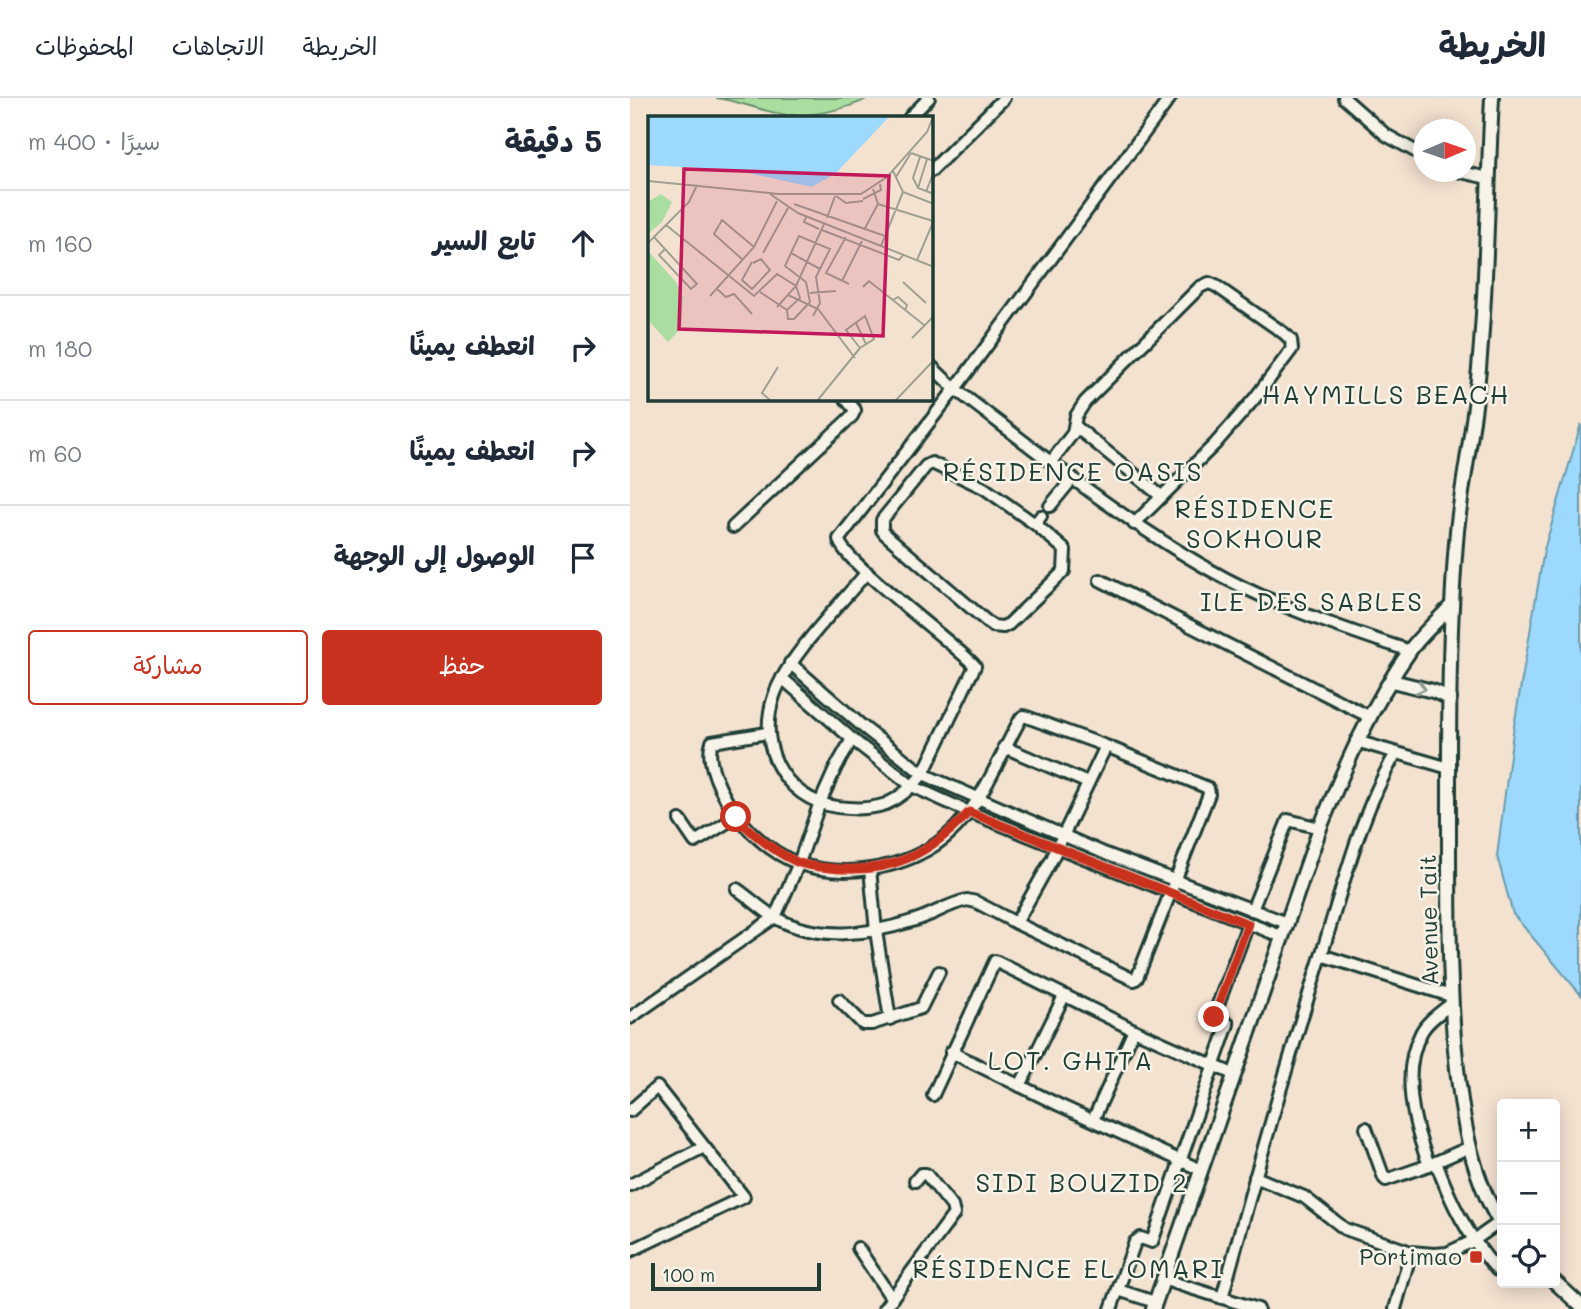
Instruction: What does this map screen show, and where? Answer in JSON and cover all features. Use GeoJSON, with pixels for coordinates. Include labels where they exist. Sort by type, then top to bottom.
{"type":"FeatureCollection","features":[{"type":"Feature","properties":{"kind":"street"},"geometry":{"type":"LineString","coordinates":[[911,116],[929,98]]}},
{"type":"Feature","properties":{"kind":"street"},"geometry":{"type":"LineString","coordinates":[[933,169],[1004,98]]}},
{"type":"Feature","properties":{"kind":"street"},"geometry":{"type":"LineString","coordinates":[[867,572],[790,663],[774,695],[767,733],[779,768],[805,797],[819,805],[840,808],[886,804],[912,786],[923,774],[975,672],[975,666],[867,572],[841,547],[839,540],[1170,98]]}},
{"type":"Feature","properties":{"kind":"street"},"geometry":{"type":"LineString","coordinates":[[1344,98],[1386,135],[1413,150]]}},
{"type":"Feature","properties":{"kind":"street","name":"Avenue Tait"},"geometry":{"type":"LineString","coordinates":[[1492,98],[1486,262],[1477,390],[1458,528],[1451,606],[1449,768],[1451,1000],[1462,1113],[1469,1147],[1497,1217]]}},
{"type":"Feature","properties":{"kind":"street"},"geometry":{"type":"LineString","coordinates":[[1476,175],[1488,178]]}},
{"type":"Feature","properties":{"kind":"street"},"geometry":{"type":"LineString","coordinates":[[1051,462],[1073,433],[1076,416],[1085,402],[1204,284],[1216,286],[1285,334],[1291,340],[1292,349],[1255,398],[1215,444],[1134,524]]}},
{"type":"Feature","properties":{"kind":"street"},"geometry":{"type":"LineString","coordinates":[[933,368],[955,388],[1134,524],[1238,585],[1293,610],[1410,651]]}},
{"type":"Feature","properties":{"kind":"street"},"geometry":{"type":"LineString","coordinates":[[733,527],[852,416],[855,410],[848,401]]}},
{"type":"Feature","properties":{"kind":"street"},"geometry":{"type":"LineString","coordinates":[[1075,426],[1161,496]]}},
{"type":"Feature","properties":{"kind":"street"},"geometry":{"type":"LineString","coordinates":[[932,463],[984,488],[1038,520],[1065,550],[1064,570],[1009,624],[998,628],[992,626],[885,534],[882,525],[883,520],[926,466],[932,463]]}},
{"type":"Feature","properties":{"kind":"street"},"geometry":{"type":"LineString","coordinates":[[1050,506],[1073,478]]}},
{"type":"Feature","properties":{"kind":"street"},"geometry":{"type":"LineString","coordinates":[[1100,580],[1370,717]]}},
{"type":"Feature","properties":{"kind":"street"},"geometry":{"type":"LineString","coordinates":[[1118,1290],[1154,1306],[1320,828],[1356,741],[1410,651],[1451,606]]}},
{"type":"Feature","properties":{"kind":"street"},"geometry":{"type":"LineString","coordinates":[[790,663],[862,726],[923,774],[980,799],[1060,841],[1171,893],[1283,937]]}},
{"type":"Feature","properties":{"kind":"street"},"geometry":{"type":"LineString","coordinates":[[782,678],[852,739],[912,786],[969,812],[1176,881],[1287,923]]}},
{"type":"Feature","properties":{"kind":"street"},"geometry":{"type":"LineString","coordinates":[[1392,681],[1450,698]]}},
{"type":"Feature","properties":{"kind":"street"},"geometry":{"type":"LineString","coordinates":[[737,889],[775,917],[796,927],[848,933],[876,931],[912,922],[967,900],[976,901],[1016,923],[1131,979],[1136,979],[1209,794],[1209,788],[1024,716],[1004,747],[980,799],[935,845],[902,861],[870,869],[840,869],[799,863],[765,842],[736,817],[715,776],[711,744],[714,741],[767,733]]}},
{"type":"Feature","properties":{"kind":"street"},"geometry":{"type":"LineString","coordinates":[[630,1018],[775,917],[799,863],[819,805],[852,739]]}},
{"type":"Feature","properties":{"kind":"street"},"geometry":{"type":"LineString","coordinates":[[1356,741],[1449,768]]}},
{"type":"Feature","properties":{"kind":"street"},"geometry":{"type":"LineString","coordinates":[[1016,923],[1106,746]]}},
{"type":"Feature","properties":{"kind":"street"},"geometry":{"type":"LineString","coordinates":[[1004,747],[1088,783]]}},
{"type":"Feature","properties":{"kind":"street"},"geometry":{"type":"LineString","coordinates":[[1222,1298],[1255,1177],[1364,816],[1396,753]]}},
{"type":"Feature","properties":{"kind":"street"},"geometry":{"type":"LineString","coordinates":[[680,820],[695,842],[736,817]]}},
{"type":"Feature","properties":{"kind":"street"},"geometry":{"type":"LineString","coordinates":[[1252,911],[1288,820],[1320,828]]}},
{"type":"Feature","properties":{"kind":"street"},"geometry":{"type":"LineString","coordinates":[[870,869],[876,931],[890,1019]]}},
{"type":"Feature","properties":{"kind":"street"},"geometry":{"type":"LineString","coordinates":[[1248,924],[1214,1015],[1228,1024],[1250,1032]]}},
{"type":"Feature","properties":{"kind":"street"},"geometry":{"type":"LineString","coordinates":[[1321,955],[1451,1000],[1421,1032],[1410,1062],[1410,1081],[1421,1143],[1473,1241],[1497,1269]]}},
{"type":"Feature","properties":{"kind":"street"},"geometry":{"type":"LineString","coordinates":[[933,1094],[995,961],[1134,1030],[1233,1074]]}},
{"type":"Feature","properties":{"kind":"street"},"geometry":{"type":"LineString","coordinates":[[839,999],[863,1024],[890,1019],[921,1009],[939,972]]}},
{"type":"Feature","properties":{"kind":"street"},"geometry":{"type":"LineString","coordinates":[[1020,1086],[1064,996]]}},
{"type":"Feature","properties":{"kind":"street"},"geometry":{"type":"LineString","coordinates":[[1152,1242],[1228,1024]]}},
{"type":"Feature","properties":{"kind":"street"},"geometry":{"type":"LineString","coordinates":[[1093,1120],[1134,1030]]}},
{"type":"Feature","properties":{"kind":"street"},"geometry":{"type":"LineString","coordinates":[[951,1052],[1201,1170]]}},
{"type":"Feature","properties":{"kind":"street"},"geometry":{"type":"LineString","coordinates":[[630,1111],[657,1087],[744,1197],[630,1251]]}},
{"type":"Feature","properties":{"kind":"street"},"geometry":{"type":"LineString","coordinates":[[1366,1128],[1385,1180],[1432,1164],[1469,1147]]}},
{"type":"Feature","properties":{"kind":"street"},"geometry":{"type":"LineString","coordinates":[[630,1185],[705,1147]]}},
{"type":"Feature","properties":{"kind":"street"},"geometry":{"type":"LineString","coordinates":[[884,1309],[954,1214],[952,1206],[926,1174],[921,1174],[915,1181]]}},
{"type":"Feature","properties":{"kind":"street"},"geometry":{"type":"LineString","coordinates":[[1255,1177],[1304,1197],[1345,1229],[1411,1252],[1440,1254],[1473,1241],[1499,1225]]}},
{"type":"Feature","properties":{"kind":"street"},"geometry":{"type":"LineString","coordinates":[[1111,1309],[1138,1238],[1172,1250]]}},
{"type":"Feature","properties":{"kind":"street"},"geometry":{"type":"LineString","coordinates":[[858,1248],[892,1299]]}},
{"type":"Feature","properties":{"kind":"street"},"geometry":{"type":"LineString","coordinates":[[1395,1309],[1411,1252]]}},
{"type":"Feature","properties":{"kind":"street"},"geometry":{"type":"LineString","coordinates":[[1162,1279],[1258,1309]]}},
{"type":"Feature","properties":{"kind":"street"},"geometry":{"type":"LineString","coordinates":[[1560,1287],[1581,1306]]}},
{"type":"Feature","properties":{"kind":"green space"},"geometry":{"type":"Polygon","coordinates":[[[716,98],[868,98],[840,109],[787,115],[716,98]]]}},
{"type":"Feature","properties":{"kind":"water"},"geometry":{"type":"Polygon","coordinates":[[[1581,424],[1581,995],[1513,914],[1497,856],[1513,732],[1544,550],[1581,424]]]}},
{"type":"Feature","properties":{"kind":"place","name":"Portimao"},"geometry":{"type":"Point","coordinates":[1476,1257]}},
{"type":"Feature","properties":{"kind":"district","name":"HAYMILLS BEACH"},"geometry":{"type":"Point","coordinates":[1386,395]}},
{"type":"Feature","properties":{"kind":"district","name":"RÉSIDENCE OASIS"},"geometry":{"type":"Point","coordinates":[1073,472]}},
{"type":"Feature","properties":{"kind":"district","name":"RÉSIDENCE SOKHOUR"},"geometry":{"type":"Point","coordinates":[1255,524]}},
{"type":"Feature","properties":{"kind":"district","name":"ILE DES SABLES"},"geometry":{"type":"Point","coordinates":[1312,602]}},
{"type":"Feature","properties":{"kind":"district","name":"LOT. GHITA"},"geometry":{"type":"Point","coordinates":[1071,1061]}},
{"type":"Feature","properties":{"kind":"district","name":"SIDI BOUZID 2"},"geometry":{"type":"Point","coordinates":[1082,1183]}},
{"type":"Feature","properties":{"kind":"district","name":"RÉSIDENCE EL OMARI"},"geometry":{"type":"Point","coordinates":[1068,1269]}},
{"type":"Feature","properties":{"kind":"route"},"geometry":{"type":"LineString","coordinates":[[736,817],[754,835],[799,863],[840,869],[870,869],[902,861],[935,845],[969,812],[1248,924],[1214,1017]]}}]}
